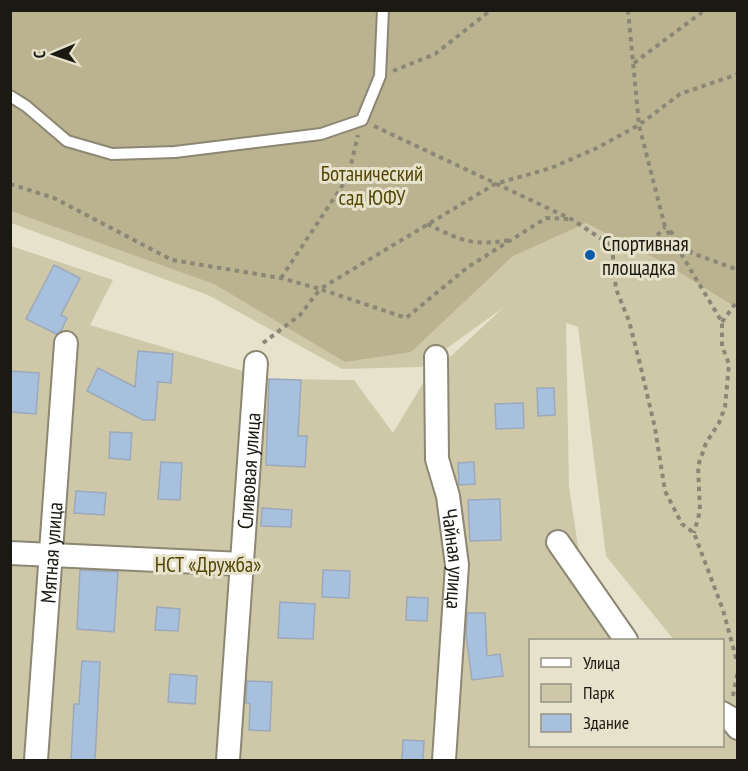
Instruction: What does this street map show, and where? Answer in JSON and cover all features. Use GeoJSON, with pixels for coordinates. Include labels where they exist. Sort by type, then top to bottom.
{"type":"FeatureCollection","features":[{"type":"Feature","properties":{"kind":"street","name":"Мятная улица"},"geometry":{"type":"LineString","coordinates":[[36,760],[66,343]]}},
{"type":"Feature","properties":{"kind":"street","name":"Чайная улица"},"geometry":{"type":"LineString","coordinates":[[436,357],[437,459],[448,496],[457,565],[444,760]]}},
{"type":"Feature","properties":{"kind":"street","name":"Сливовая улица"},"geometry":{"type":"LineString","coordinates":[[228,760],[256,363]]}},
{"type":"Feature","properties":{"kind":"street"},"geometry":{"type":"LineString","coordinates":[[558,542],[625,639]]}},
{"type":"Feature","properties":{"kind":"street"},"geometry":{"type":"LineString","coordinates":[[10,553],[242,564]]}},
{"type":"Feature","properties":{"kind":"street"},"geometry":{"type":"LineString","coordinates":[[724,714],[738,728]]}},
{"type":"Feature","properties":{"kind":"lane"},"geometry":{"type":"LineString","coordinates":[[10,96],[26,106],[67,141],[112,154],[175,152],[321,134],[362,120],[380,76],[383,10]]}},
{"type":"Feature","properties":{"kind":"path"},"geometry":{"type":"LineString","coordinates":[[380,76],[435,54],[491,10]]}},
{"type":"Feature","properties":{"kind":"path"},"geometry":{"type":"LineString","coordinates":[[628,10],[639,125],[665,226],[722,322],[722,346],[729,364],[724,407],[719,423],[706,443],[698,466],[700,511],[694,533]]}},
{"type":"Feature","properties":{"kind":"path"},"geometry":{"type":"LineString","coordinates":[[633,63],[701,13],[701,10]]}},
{"type":"Feature","properties":{"kind":"path"},"geometry":{"type":"LineString","coordinates":[[256,363],[259,347],[300,315],[320,290],[426,224],[495,184],[551,168],[597,148],[639,125],[680,94],[738,74]]}},
{"type":"Feature","properties":{"kind":"path"},"geometry":{"type":"LineString","coordinates":[[281,278],[348,177],[362,120],[573,220],[612,246],[652,241],[665,226]]}},
{"type":"Feature","properties":{"kind":"path"},"geometry":{"type":"LineString","coordinates":[[10,184],[54,198],[172,260],[281,278],[406,318],[468,267],[546,218],[573,220]]}},
{"type":"Feature","properties":{"kind":"path"},"geometry":{"type":"LineString","coordinates":[[426,224],[457,239],[484,244],[513,240]]}},
{"type":"Feature","properties":{"kind":"path"},"geometry":{"type":"LineString","coordinates":[[665,226],[692,253],[738,270]]}},
{"type":"Feature","properties":{"kind":"path"},"geometry":{"type":"LineString","coordinates":[[612,246],[616,289],[629,321],[640,364],[655,428],[665,491],[682,525],[694,533],[723,610],[738,665]]}},
{"type":"Feature","properties":{"kind":"path"},"geometry":{"type":"LineString","coordinates":[[722,322],[738,300]]}},
{"type":"Feature","properties":{"kind":"green space","name":"НСТ «Дружба»"},"geometry":{"type":"Polygon","coordinates":[[[10,11],[737,11],[737,719],[724,702],[724,639],[673,639],[606,556],[578,327],[566,323],[569,487],[580,559],[630,639],[529,639],[529,747],[724,747],[724,721],[737,730],[737,760],[11,760],[11,246],[113,280],[90,325],[269,379],[354,380],[393,433],[425,380],[504,307],[421,367],[342,369],[208,295],[11,223],[10,11]]]}},
{"type":"Feature","properties":{"kind":"green space","name":"Ботанический сад ЮФУ"},"geometry":{"type":"Polygon","coordinates":[[[10,11],[737,11],[737,308],[666,264],[586,223],[513,256],[411,352],[345,362],[214,284],[11,211],[10,11]]]}},
{"type":"Feature","properties":{"kind":"building"},"geometry":{"type":"Polygon","coordinates":[[[54,265],[80,278],[61,315],[67,318],[61,331],[56,334],[26,319],[54,265]]]}},
{"type":"Feature","properties":{"kind":"building"},"geometry":{"type":"Polygon","coordinates":[[[138,351],[173,354],[171,383],[158,382],[155,420],[143,420],[87,391],[98,368],[135,387],[138,351]]]}},
{"type":"Feature","properties":{"kind":"building"},"geometry":{"type":"Polygon","coordinates":[[[10,371],[39,373],[36,414],[10,412],[10,371]]]}},
{"type":"Feature","properties":{"kind":"building"},"geometry":{"type":"Polygon","coordinates":[[[269,379],[301,380],[298,436],[307,436],[305,467],[266,465],[269,379]]]}},
{"type":"Feature","properties":{"kind":"building"},"geometry":{"type":"Polygon","coordinates":[[[537,388],[554,388],[555,415],[538,416],[537,388]]]}},
{"type":"Feature","properties":{"kind":"building"},"geometry":{"type":"Polygon","coordinates":[[[523,403],[524,428],[496,429],[495,404],[523,403]]]}},
{"type":"Feature","properties":{"kind":"building"},"geometry":{"type":"Polygon","coordinates":[[[110,432],[132,433],[130,460],[109,458],[110,432]]]}},
{"type":"Feature","properties":{"kind":"building"},"geometry":{"type":"Polygon","coordinates":[[[161,462],[182,463],[180,500],[158,499],[161,462]]]}},
{"type":"Feature","properties":{"kind":"building"},"geometry":{"type":"Polygon","coordinates":[[[474,462],[475,484],[459,485],[458,463],[474,462]]]}},
{"type":"Feature","properties":{"kind":"building"},"geometry":{"type":"Polygon","coordinates":[[[76,491],[106,493],[104,515],[74,513],[76,491]]]}},
{"type":"Feature","properties":{"kind":"building"},"geometry":{"type":"Polygon","coordinates":[[[500,499],[501,540],[470,541],[468,500],[500,499]]]}},
{"type":"Feature","properties":{"kind":"building"},"geometry":{"type":"Polygon","coordinates":[[[262,508],[292,510],[291,527],[261,526],[262,508]]]}},
{"type":"Feature","properties":{"kind":"building"},"geometry":{"type":"Polygon","coordinates":[[[80,570],[118,572],[114,632],[77,629],[80,570]]]}},
{"type":"Feature","properties":{"kind":"building"},"geometry":{"type":"Polygon","coordinates":[[[323,570],[350,571],[349,598],[322,597],[323,570]]]}},
{"type":"Feature","properties":{"kind":"building"},"geometry":{"type":"Polygon","coordinates":[[[407,597],[428,598],[427,621],[406,620],[407,597]]]}},
{"type":"Feature","properties":{"kind":"building"},"geometry":{"type":"Polygon","coordinates":[[[280,602],[315,604],[313,639],[278,638],[280,602]]]}},
{"type":"Feature","properties":{"kind":"building"},"geometry":{"type":"Polygon","coordinates":[[[157,607],[180,609],[178,631],[155,630],[157,607]]]}},
{"type":"Feature","properties":{"kind":"building"},"geometry":{"type":"Polygon","coordinates":[[[467,613],[485,613],[487,656],[500,654],[503,676],[472,680],[466,635],[467,613]]]}},
{"type":"Feature","properties":{"kind":"building"},"geometry":{"type":"Polygon","coordinates":[[[82,661],[100,662],[95,760],[71,760],[74,704],[79,704],[82,661]]]}},
{"type":"Feature","properties":{"kind":"building"},"geometry":{"type":"Polygon","coordinates":[[[170,674],[197,676],[195,704],[168,702],[170,674]]]}},
{"type":"Feature","properties":{"kind":"building"},"geometry":{"type":"Polygon","coordinates":[[[247,681],[272,682],[270,731],[249,730],[250,704],[246,703],[247,681]]]}},
{"type":"Feature","properties":{"kind":"building"},"geometry":{"type":"Polygon","coordinates":[[[403,740],[424,741],[423,760],[402,760],[403,740]]]}},
{"type":"Feature","properties":{"kind":"place","name":"Спортивная площадка"},"geometry":{"type":"Point","coordinates":[590,255]}}]}
